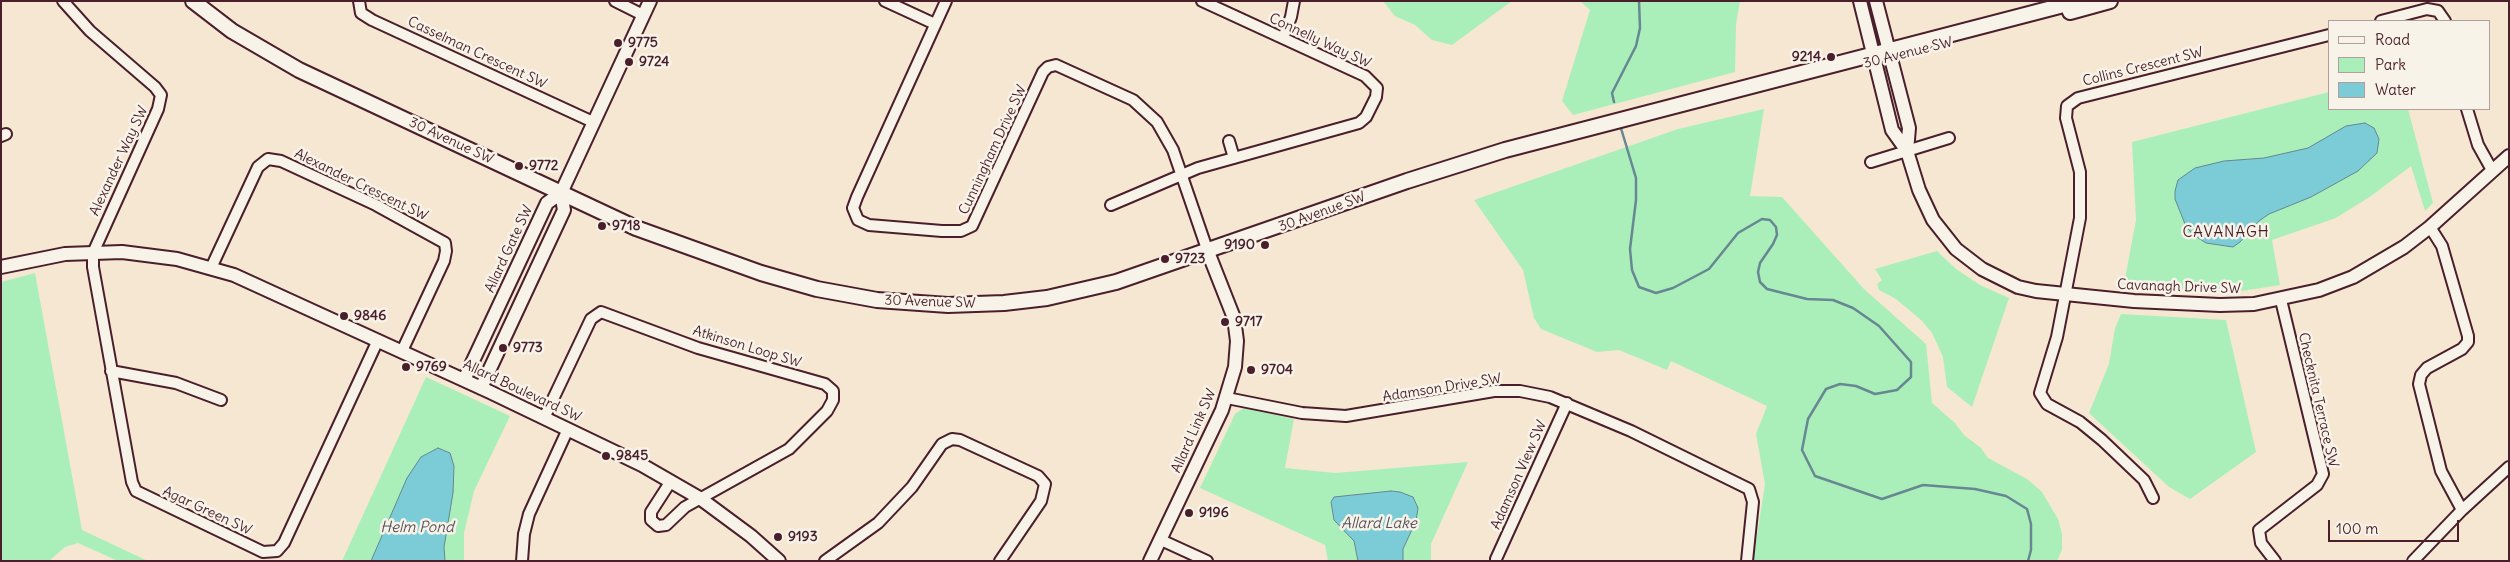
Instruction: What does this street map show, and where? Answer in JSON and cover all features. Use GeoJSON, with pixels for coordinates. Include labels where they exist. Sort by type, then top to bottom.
{"type":"FeatureCollection","features":[{"type":"Feature","properties":{"kind":"main road","name":"30 Avenue SW"},"geometry":{"type":"LineString","coordinates":[[193,1],[239,35],[299,70],[636,228],[717,258],[810,287],[877,300],[977,305],[1047,298],[1116,282],[1208,252],[1459,164],[1586,128],[1875,57],[2079,1]]}},
{"type":"Feature","properties":{"kind":"main road","name":"30 Avenue SW"},"geometry":{"type":"LineString","coordinates":[[1889,53],[2110,1]]}},
{"type":"Feature","properties":{"kind":"street","name":"Alexander Way SW"},"geometry":{"type":"LineString","coordinates":[[63,1],[90,31],[156,87],[161,95],[158,109],[93,252]]}},
{"type":"Feature","properties":{"kind":"street","name":"Casselman Crescent SW"},"geometry":{"type":"LineString","coordinates":[[359,1],[358,6],[361,13],[372,20],[593,122]]}},
{"type":"Feature","properties":{"kind":"street"},"geometry":{"type":"LineString","coordinates":[[615,1],[643,15]]}},
{"type":"Feature","properties":{"kind":"street"},"geometry":{"type":"LineString","coordinates":[[481,388],[564,210],[561,193],[650,1]]}},
{"type":"Feature","properties":{"kind":"street"},"geometry":{"type":"LineString","coordinates":[[886,1],[935,24]]}},
{"type":"Feature","properties":{"kind":"street","name":"Cunningham Drive SW"},"geometry":{"type":"LineString","coordinates":[[946,1],[855,202],[854,212],[862,222],[870,225],[942,231],[961,231],[972,226],[1043,72],[1052,65],[1065,68],[1117,92],[1146,110],[1158,122],[1167,136],[1208,252]]}},
{"type":"Feature","properties":{"kind":"street","name":"Connelly Way SW"},"geometry":{"type":"LineString","coordinates":[[1182,176],[1198,168],[1359,123],[1366,117],[1376,97],[1377,88],[1370,80],[1202,1]]}},
{"type":"Feature","properties":{"kind":"street"},"geometry":{"type":"LineString","coordinates":[[1283,38],[1291,17],[1294,1]]}},
{"type":"Feature","properties":{"kind":"street","name":"Cavanagh Drive SW"},"geometry":{"type":"LineString","coordinates":[[1860,1],[1892,130],[1907,151]]}},
{"type":"Feature","properties":{"kind":"street","name":"Cavanagh Drive SW"},"geometry":{"type":"LineString","coordinates":[[1876,1],[1909,128],[1907,151],[1914,177],[1933,220],[1956,249],[1982,270],[2001,280],[2036,292],[2220,305],[2254,304],[2281,300],[2319,290],[2353,277],[2387,258],[2430,227],[2509,156]]}},
{"type":"Feature","properties":{"kind":"street"},"geometry":{"type":"LineString","coordinates":[[2385,20],[2427,9],[2438,12],[2444,20]]}},
{"type":"Feature","properties":{"kind":"street","name":"Collins Crescent SW"},"geometry":{"type":"LineString","coordinates":[[2065,295],[2078,229],[2082,195],[2078,162],[2066,114],[2070,103],[2078,98],[2328,35]]}},
{"type":"Feature","properties":{"kind":"street"},"geometry":{"type":"LineString","coordinates":[[2467,110],[2478,145],[2492,170]]}},
{"type":"Feature","properties":{"kind":"street"},"geometry":{"type":"LineString","coordinates":[[1871,162],[1949,138]]}},
{"type":"Feature","properties":{"kind":"street"},"geometry":{"type":"LineString","coordinates":[[1229,141],[1234,158]]}},
{"type":"Feature","properties":{"kind":"street","name":"Alexander Crescent SW"},"geometry":{"type":"LineString","coordinates":[[211,268],[258,168],[268,159],[282,161],[376,205],[444,242],[446,251],[444,261],[402,351]]}},
{"type":"Feature","properties":{"kind":"street"},"geometry":{"type":"LineString","coordinates":[[1111,205],[1182,176]]}},
{"type":"Feature","properties":{"kind":"street","name":"Allard Gate SW"},"geometry":{"type":"LineString","coordinates":[[464,380],[547,203],[561,193]]}},
{"type":"Feature","properties":{"kind":"street"},"geometry":{"type":"LineString","coordinates":[[2430,227],[2442,246],[2468,336],[2468,342],[2462,349],[2427,368],[2421,375],[2419,384],[2441,471],[2462,510]]}},
{"type":"Feature","properties":{"kind":"street","name":"Allard Boulevard SW"},"geometry":{"type":"LineString","coordinates":[[1,267],[40,258],[93,252],[143,254],[211,268],[264,287],[568,429],[671,481],[701,499],[751,536],[779,561]]}},
{"type":"Feature","properties":{"kind":"street","name":"Agar Green SW"},"geometry":{"type":"LineString","coordinates":[[93,252],[93,267],[132,482],[136,491],[263,552],[277,551],[284,543],[378,340]]}},
{"type":"Feature","properties":{"kind":"street","name":"Allard Link SW"},"geometry":{"type":"LineString","coordinates":[[1150,561],[1227,398],[1237,354],[1236,328],[1228,298],[1208,252]]}},
{"type":"Feature","properties":{"kind":"street"},"geometry":{"type":"LineString","coordinates":[[2065,295],[2055,344],[2041,389],[2041,397],[2047,404],[2080,422],[2102,440],[2144,480],[2153,498]]}},
{"type":"Feature","properties":{"kind":"street","name":"Checknita Terrace SW"},"geometry":{"type":"LineString","coordinates":[[2275,561],[2261,543],[2259,530],[2317,485],[2323,474],[2281,300]]}},
{"type":"Feature","properties":{"kind":"street","name":"Atkinson Loop SW"},"geometry":{"type":"LineString","coordinates":[[544,418],[591,319],[601,312],[714,353],[825,384],[833,391],[833,400],[827,411],[789,448],[701,499]]}},
{"type":"Feature","properties":{"kind":"street"},"geometry":{"type":"LineString","coordinates":[[112,371],[176,383],[221,400]]}},
{"type":"Feature","properties":{"kind":"street","name":"Adamson Drive SW"},"geometry":{"type":"LineString","coordinates":[[1227,398],[1302,413],[1334,416],[1372,413],[1494,391],[1535,393],[1567,403],[1749,489],[1752,502],[1747,561]]}},
{"type":"Feature","properties":{"kind":"street","name":"Adamson View SW"},"geometry":{"type":"LineString","coordinates":[[1496,559],[1567,403]]}},
{"type":"Feature","properties":{"kind":"street"},"geometry":{"type":"LineString","coordinates":[[522,561],[524,534],[529,514],[568,429]]}},
{"type":"Feature","properties":{"kind":"street"},"geometry":{"type":"LineString","coordinates":[[825,561],[878,523],[912,487],[942,444],[952,439],[960,440],[1038,476],[1045,484],[1041,501],[1000,561]]}},
{"type":"Feature","properties":{"kind":"street"},"geometry":{"type":"LineString","coordinates":[[2413,561],[2462,510],[2509,467]]}},
{"type":"Feature","properties":{"kind":"street"},"geometry":{"type":"LineString","coordinates":[[671,481],[651,512],[650,520],[654,524],[666,525],[679,510],[701,499]]}},
{"type":"Feature","properties":{"kind":"street"},"geometry":{"type":"LineString","coordinates":[[1161,540],[1207,561]]}},
{"type":"Feature","properties":{"kind":"green space"},"geometry":{"type":"Polygon","coordinates":[[[1383,1],[1512,1],[1452,45],[1432,40],[1415,25],[1395,16],[1383,1]]]}},
{"type":"Feature","properties":{"kind":"green space"},"geometry":{"type":"Polygon","coordinates":[[[1580,1],[1740,1],[1736,25],[1735,72],[1573,115],[1562,101],[1590,10],[1580,1]]]}},
{"type":"Feature","properties":{"kind":"green space"},"geometry":{"type":"Polygon","coordinates":[[[2328,92],[2328,110],[2408,110],[2433,203],[2425,211],[2411,166],[2371,196],[2336,218],[2272,240],[2280,285],[2242,291],[2200,291],[2124,284],[2136,220],[2132,142],[2328,92]]]}},
{"type":"Feature","properties":{"kind":"green space"},"geometry":{"type":"Polygon","coordinates":[[[1764,109],[1750,196],[1782,197],[1864,289],[1926,344],[1932,403],[1955,423],[1964,435],[1981,448],[1988,458],[2027,479],[2042,492],[2058,519],[2062,534],[2062,550],[2057,561],[1753,561],[1765,484],[1756,434],[1767,406],[1671,361],[1667,370],[1619,350],[1597,352],[1541,329],[1534,318],[1523,270],[1474,200],[1678,129],[1764,109]]]}},
{"type":"Feature","properties":{"kind":"green space"},"geometry":{"type":"Polygon","coordinates":[[[1937,251],[1956,269],[1980,285],[2009,298],[1972,407],[1947,387],[1943,357],[1932,333],[1921,320],[1896,299],[1879,290],[1877,284],[1882,280],[1875,269],[1937,251]]]}},
{"type":"Feature","properties":{"kind":"green space"},"geometry":{"type":"Polygon","coordinates":[[[35,273],[82,530],[148,561],[118,561],[78,543],[65,547],[49,561],[1,561],[1,282],[35,273]]]}},
{"type":"Feature","properties":{"kind":"green space"},"geometry":{"type":"Polygon","coordinates":[[[2121,314],[2226,320],[2256,452],[2190,499],[2169,487],[2089,413],[2109,364],[2115,328],[2121,314]]]}},
{"type":"Feature","properties":{"kind":"green space"},"geometry":{"type":"Polygon","coordinates":[[[426,377],[510,416],[474,491],[464,533],[464,561],[342,561],[426,377]]]}},
{"type":"Feature","properties":{"kind":"green space"},"geometry":{"type":"Polygon","coordinates":[[[1244,408],[1294,419],[1285,468],[1335,473],[1468,462],[1431,544],[1431,561],[1328,561],[1325,545],[1200,488],[1235,414],[1244,408]]]}},
{"type":"Feature","properties":{"kind":"water"},"geometry":{"type":"Polygon","coordinates":[[[2365,123],[2374,128],[2379,139],[2377,153],[2358,171],[2311,197],[2269,214],[2259,221],[2233,247],[2206,243],[2192,234],[2185,224],[2175,199],[2175,191],[2178,180],[2195,168],[2224,161],[2264,158],[2308,148],[2346,126],[2365,123]]]}},
{"type":"Feature","properties":{"kind":"water","name":"Helm Pond"},"geometry":{"type":"Polygon","coordinates":[[[438,448],[450,453],[454,466],[453,493],[444,547],[445,561],[371,561],[407,478],[421,457],[438,448]]]}},
{"type":"Feature","properties":{"kind":"water","name":"Allard Lake"},"geometry":{"type":"Polygon","coordinates":[[[1391,491],[1413,497],[1418,508],[1416,521],[1403,549],[1403,561],[1358,561],[1354,541],[1334,520],[1331,502],[1334,497],[1391,491]]]}},
{"type":"Feature","properties":{"kind":"waterway"},"geometry":{"type":"LineString","coordinates":[[1614,102],[1612,93],[1636,46],[1640,28],[1639,1]]}},
{"type":"Feature","properties":{"kind":"waterway"},"geometry":{"type":"LineString","coordinates":[[1620,125],[1636,178],[1636,200],[1630,249],[1632,270],[1639,287],[1656,293],[1673,288],[1709,269],[1738,233],[1762,219],[1770,220],[1776,227],[1777,235],[1760,263],[1758,272],[1760,282],[1767,289],[1807,299],[1833,300],[1853,308],[1879,326],[1911,362],[1911,377],[1897,390],[1875,394],[1856,386],[1840,384],[1826,389],[1808,419],[1802,450],[1815,476],[1882,499],[1923,485],[1975,489],[2006,496],[2027,509],[2031,524],[2031,550],[2028,561]]}},
{"type":"Feature","properties":{"kind":"place","name":"9775"},"geometry":{"type":"Point","coordinates":[618,43]}},
{"type":"Feature","properties":{"kind":"place","name":"9214"},"geometry":{"type":"Point","coordinates":[1831,57]}},
{"type":"Feature","properties":{"kind":"place","name":"9724"},"geometry":{"type":"Point","coordinates":[629,62]}},
{"type":"Feature","properties":{"kind":"place","name":"9772"},"geometry":{"type":"Point","coordinates":[519,166]}},
{"type":"Feature","properties":{"kind":"place","name":"9718"},"geometry":{"type":"Point","coordinates":[602,226]}},
{"type":"Feature","properties":{"kind":"place","name":"9190"},"geometry":{"type":"Point","coordinates":[1265,245]}},
{"type":"Feature","properties":{"kind":"place","name":"9723"},"geometry":{"type":"Point","coordinates":[1165,259]}},
{"type":"Feature","properties":{"kind":"place","name":"9846"},"geometry":{"type":"Point","coordinates":[344,316]}},
{"type":"Feature","properties":{"kind":"place","name":"9717"},"geometry":{"type":"Point","coordinates":[1225,322]}},
{"type":"Feature","properties":{"kind":"place","name":"9773"},"geometry":{"type":"Point","coordinates":[503,348]}},
{"type":"Feature","properties":{"kind":"place","name":"9769"},"geometry":{"type":"Point","coordinates":[406,367]}},
{"type":"Feature","properties":{"kind":"place","name":"9704"},"geometry":{"type":"Point","coordinates":[1251,370]}},
{"type":"Feature","properties":{"kind":"place","name":"9845"},"geometry":{"type":"Point","coordinates":[606,456]}},
{"type":"Feature","properties":{"kind":"place","name":"9196"},"geometry":{"type":"Point","coordinates":[1189,513]}},
{"type":"Feature","properties":{"kind":"place","name":"9193"},"geometry":{"type":"Point","coordinates":[778,537]}},
{"type":"Feature","properties":{"kind":"district","name":"CAVANAGH"},"geometry":{"type":"Point","coordinates":[2226,233]}}]}
